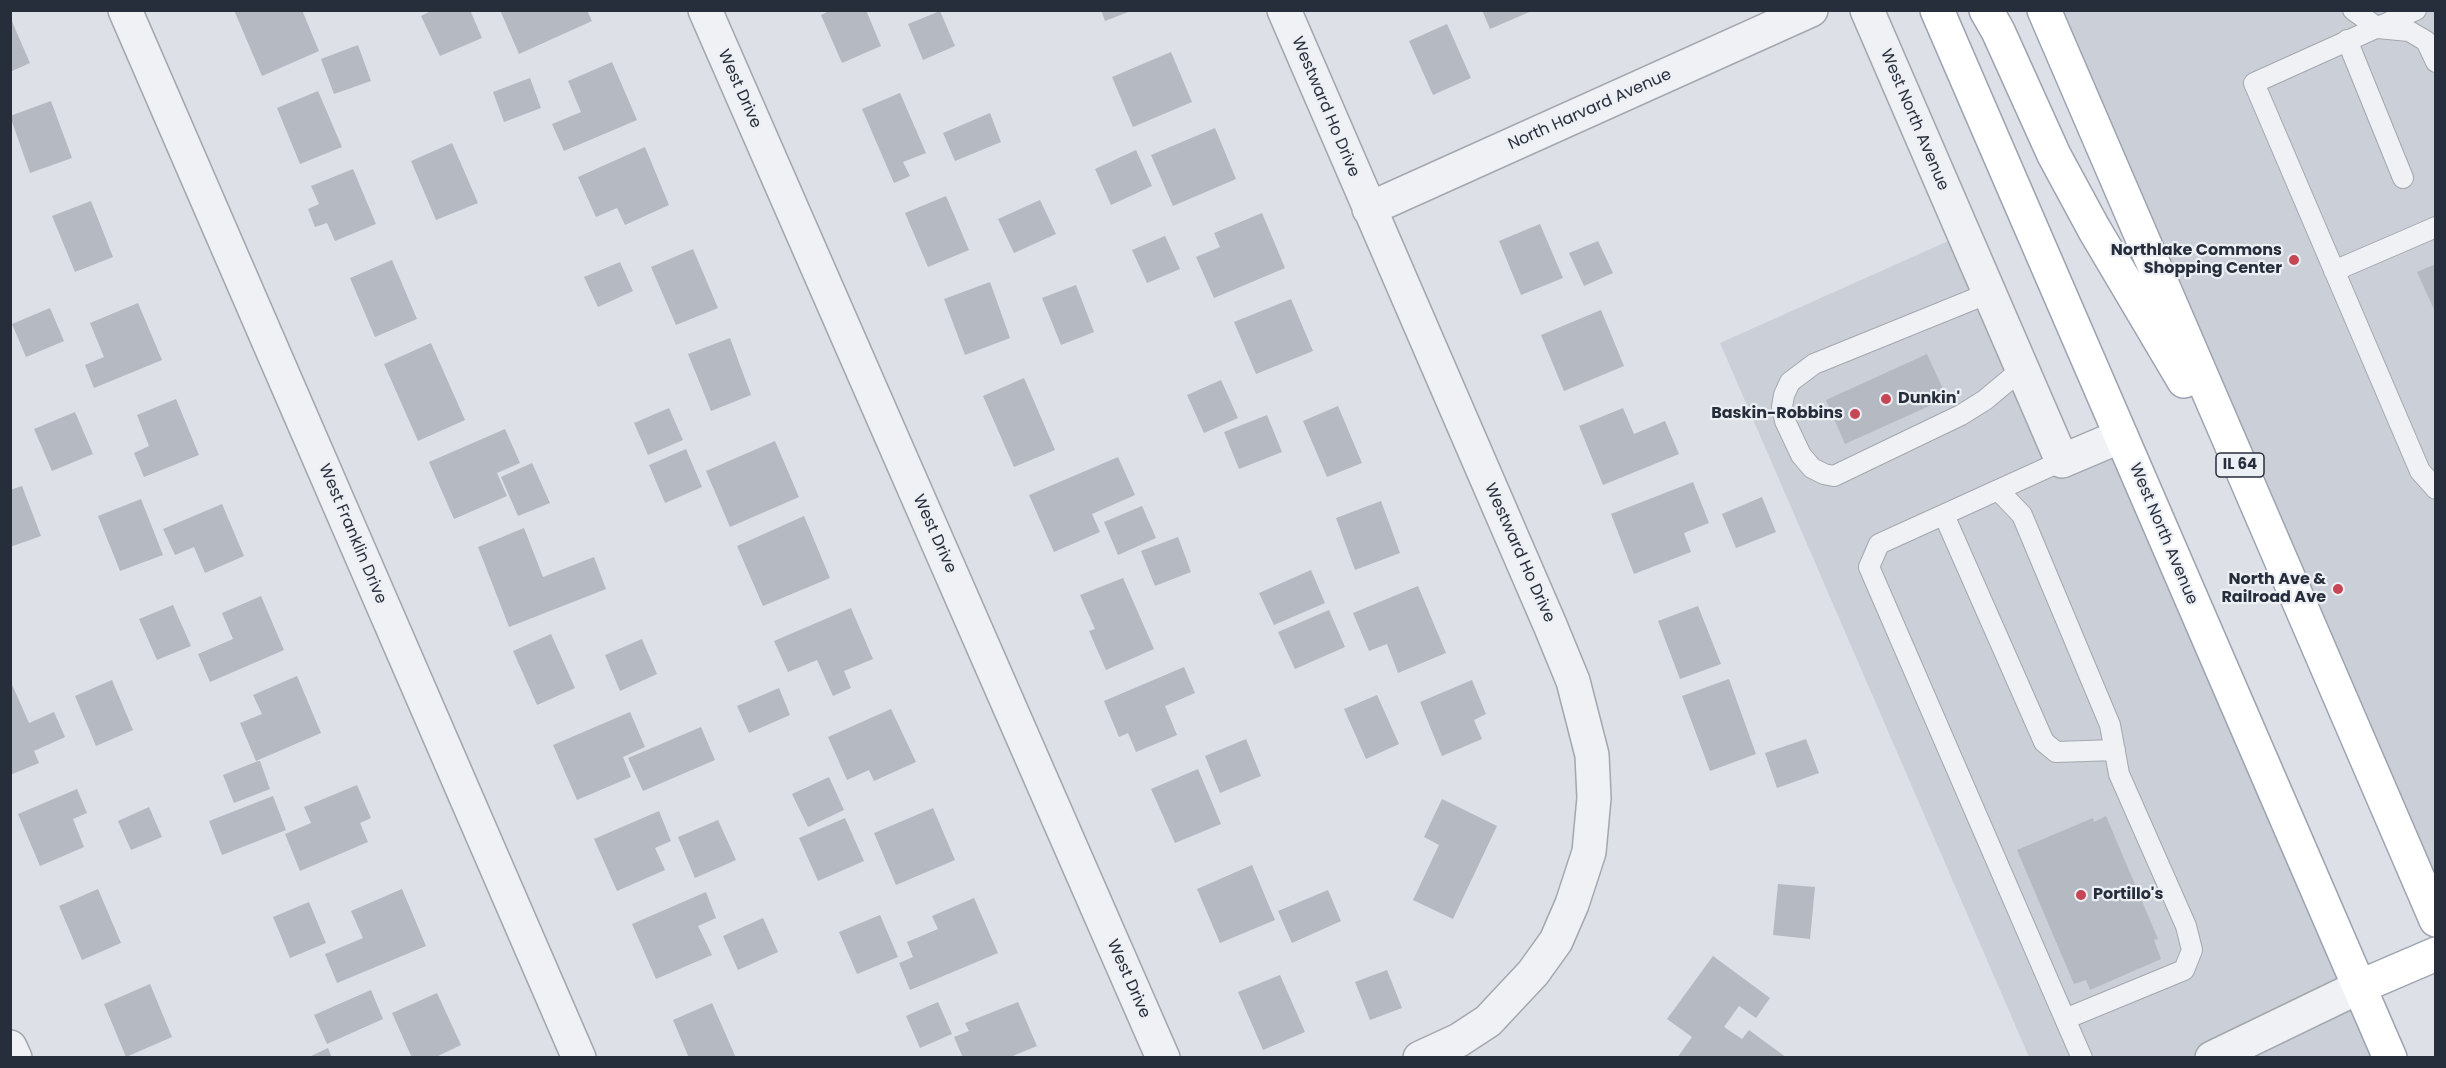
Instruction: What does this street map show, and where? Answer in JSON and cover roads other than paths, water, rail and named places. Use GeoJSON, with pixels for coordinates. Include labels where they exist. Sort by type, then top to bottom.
{"type":"FeatureCollection","features":[{"type":"Feature","properties":{"kind":"main road","name":"West North Avenue"},"geometry":{"type":"LineString","coordinates":[[1937,10],[2390,1058]]}},
{"type":"Feature","properties":{"kind":"main road"},"geometry":{"type":"LineString","coordinates":[[1986,10],[1998,31],[2054,155],[2094,229],[2259,509]]}},
{"type":"Feature","properties":{"kind":"main road","name":"IL 64"},"geometry":{"type":"LineString","coordinates":[[2044,10],[2436,920]]}},
{"type":"Feature","properties":{"kind":"main road"},"geometry":{"type":"LineString","coordinates":[[2360,987],[2436,954]]}},
{"type":"Feature","properties":{"kind":"street","name":"West Franklin Drive"},"geometry":{"type":"LineString","coordinates":[[125,10],[579,1058]]}},
{"type":"Feature","properties":{"kind":"street","name":"West Drive"},"geometry":{"type":"LineString","coordinates":[[705,10],[1163,1058]]}},
{"type":"Feature","properties":{"kind":"street","name":"Westward Ho Drive"},"geometry":{"type":"LineString","coordinates":[[1284,10],[1551,625],[1573,681],[1592,755],[1594,798],[1589,852],[1572,904],[1556,941],[1533,973],[1488,1021],[1459,1040],[1420,1058]]}},
{"type":"Feature","properties":{"kind":"street","name":"North Harvard Avenue"},"geometry":{"type":"LineString","coordinates":[[1369,209],[1811,10]]}},
{"type":"Feature","properties":{"kind":"street","name":"West North Avenue"},"geometry":{"type":"LineString","coordinates":[[1867,10],[2062,461]]}},
{"type":"Feature","properties":{"kind":"street"},"geometry":{"type":"LineString","coordinates":[[2062,461],[2121,436]]}},
{"type":"Feature","properties":{"kind":"street"},"geometry":{"type":"LineString","coordinates":[[2212,1058],[2360,987]]}},
{"type":"Feature","properties":{"kind":"street"},"geometry":{"type":"LineString","coordinates":[[10,1047],[15,1058]]}},
{"type":"Feature","properties":{"kind":"lane"},"geometry":{"type":"LineString","coordinates":[[2353,10],[2378,28],[2409,31],[2426,41],[2436,62]]}},
{"type":"Feature","properties":{"kind":"lane"},"geometry":{"type":"LineString","coordinates":[[2416,10],[2254,83],[2420,471],[2436,489]]}},
{"type":"Feature","properties":{"kind":"lane"},"geometry":{"type":"LineString","coordinates":[[2347,40],[2403,178]]}},
{"type":"Feature","properties":{"kind":"lane"},"geometry":{"type":"LineString","coordinates":[[2334,271],[2436,227]]}},
{"type":"Feature","properties":{"kind":"lane"},"geometry":{"type":"LineString","coordinates":[[1989,292],[1814,364],[1790,382],[1782,407],[1785,421],[1801,455],[1812,468],[1834,476],[1961,415],[1985,400],[2022,369]]}},
{"type":"Feature","properties":{"kind":"lane"},"geometry":{"type":"LineString","coordinates":[[2062,461],[1879,544],[1869,567],[2082,1058]]}},
{"type":"Feature","properties":{"kind":"lane"},"geometry":{"type":"LineString","coordinates":[[1998,490],[2022,515],[2110,724],[2119,774],[2186,926],[2192,950],[2184,970],[2065,1019]]}},
{"type":"Feature","properties":{"kind":"lane"},"geometry":{"type":"LineString","coordinates":[[1944,515],[2044,742],[2056,752],[2115,750]]}},
{"type":"Feature","properties":{"kind":"place","name":"Northlake Commons Shopping Center"},"geometry":{"type":"Point","coordinates":[2294,260]}},
{"type":"Feature","properties":{"kind":"place","name":"Dunkin'"},"geometry":{"type":"Point","coordinates":[1886,399]}},
{"type":"Feature","properties":{"kind":"place","name":"Baskin-Robbins"},"geometry":{"type":"Point","coordinates":[1855,414]}},
{"type":"Feature","properties":{"kind":"place","name":"North Ave & Railroad Ave"},"geometry":{"type":"Point","coordinates":[2338,589]}},
{"type":"Feature","properties":{"kind":"place","name":"Portillo's"},"geometry":{"type":"Point","coordinates":[2081,895]}}]}
